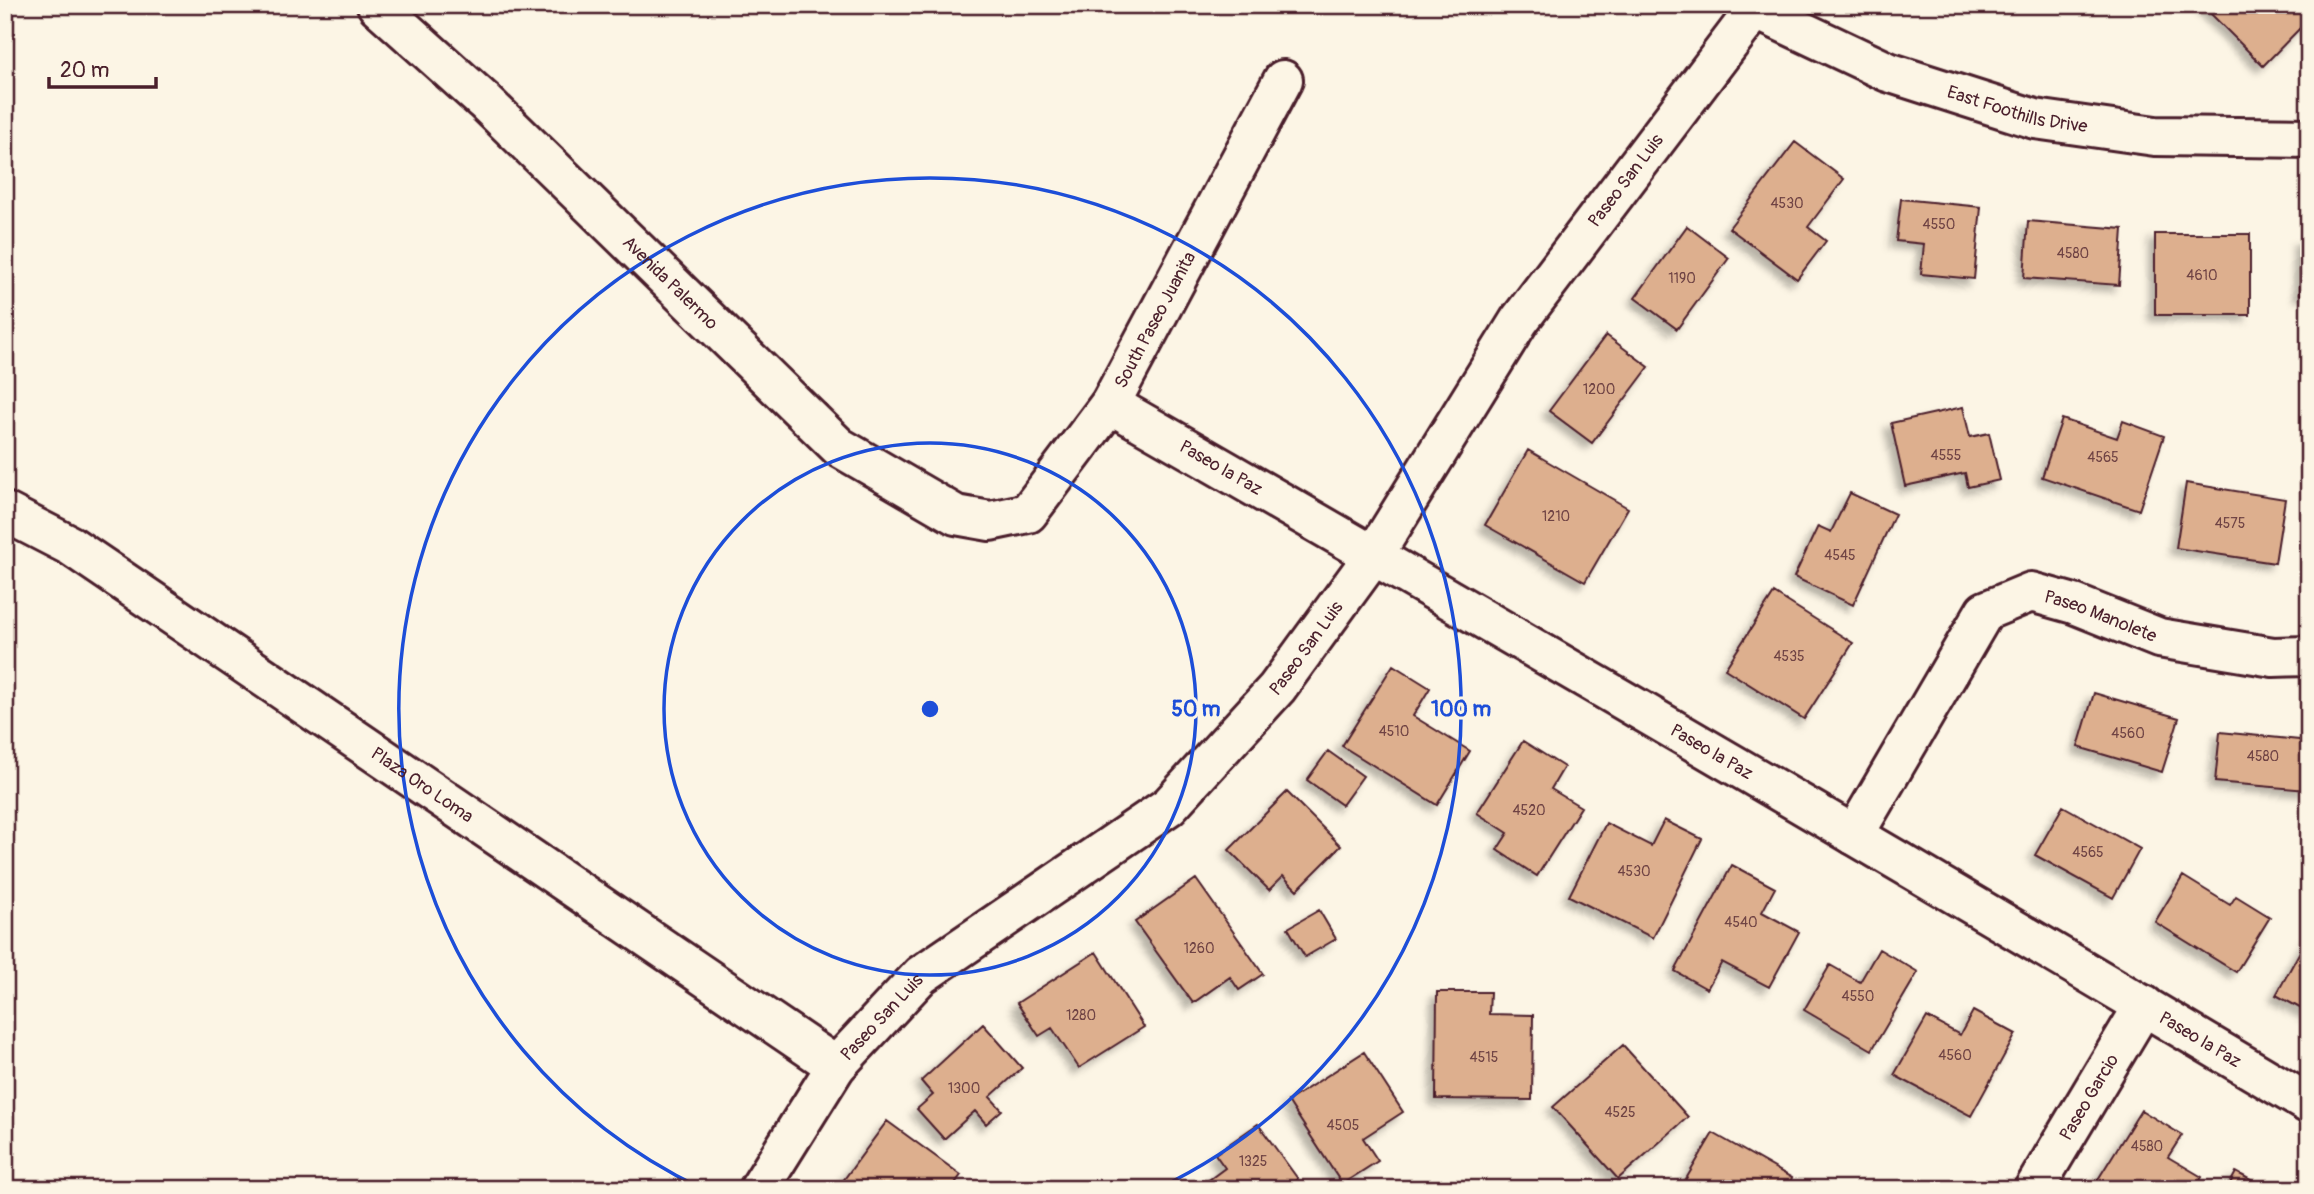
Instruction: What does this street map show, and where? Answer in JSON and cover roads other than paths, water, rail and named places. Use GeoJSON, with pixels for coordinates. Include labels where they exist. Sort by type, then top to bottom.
{"type":"FeatureCollection","features":[{"type":"Feature","properties":{"kind":"street","name":"Avenida Palermo"},"geometry":{"type":"LineString","coordinates":[[377,5],[484,101],[839,447],[956,515],[990,521]]}},
{"type":"Feature","properties":{"kind":"street","name":"East Foothills Drive"},"geometry":{"type":"LineString","coordinates":[[1750,8],[1888,72],[2035,119],[2155,136],[2309,138]]}},
{"type":"Feature","properties":{"kind":"street","name":"Paseo San Luis"},"geometry":{"type":"LineString","coordinates":[[759,1189],[836,1066],[920,975],[1169,806],[1277,688],[1374,555],[1519,321],[1750,8]]}},
{"type":"Feature","properties":{"kind":"street","name":"South Paseo Juanita"},"geometry":{"type":"LineString","coordinates":[[990,521],[1027,513],[1110,404],[1283,80]]}},
{"type":"Feature","properties":{"kind":"street","name":"Paseo la Paz"},"geometry":{"type":"LineString","coordinates":[[1110,404],[1854,835],[2309,1104]]}},
{"type":"Feature","properties":{"kind":"street","name":"Plaza Oro Loma"},"geometry":{"type":"LineString","coordinates":[[5,512],[71,546],[836,1066]]}},
{"type":"Feature","properties":{"kind":"street","name":"Paseo Manolete"},"geometry":{"type":"LineString","coordinates":[[1854,835],[1985,611],[2031,592],[2074,604],[2159,638],[2273,657],[2309,656]]}},
{"type":"Feature","properties":{"kind":"street","name":"Paseo Garcio"},"geometry":{"type":"LineString","coordinates":[[2034,1189],[2144,1005]]}}]}
